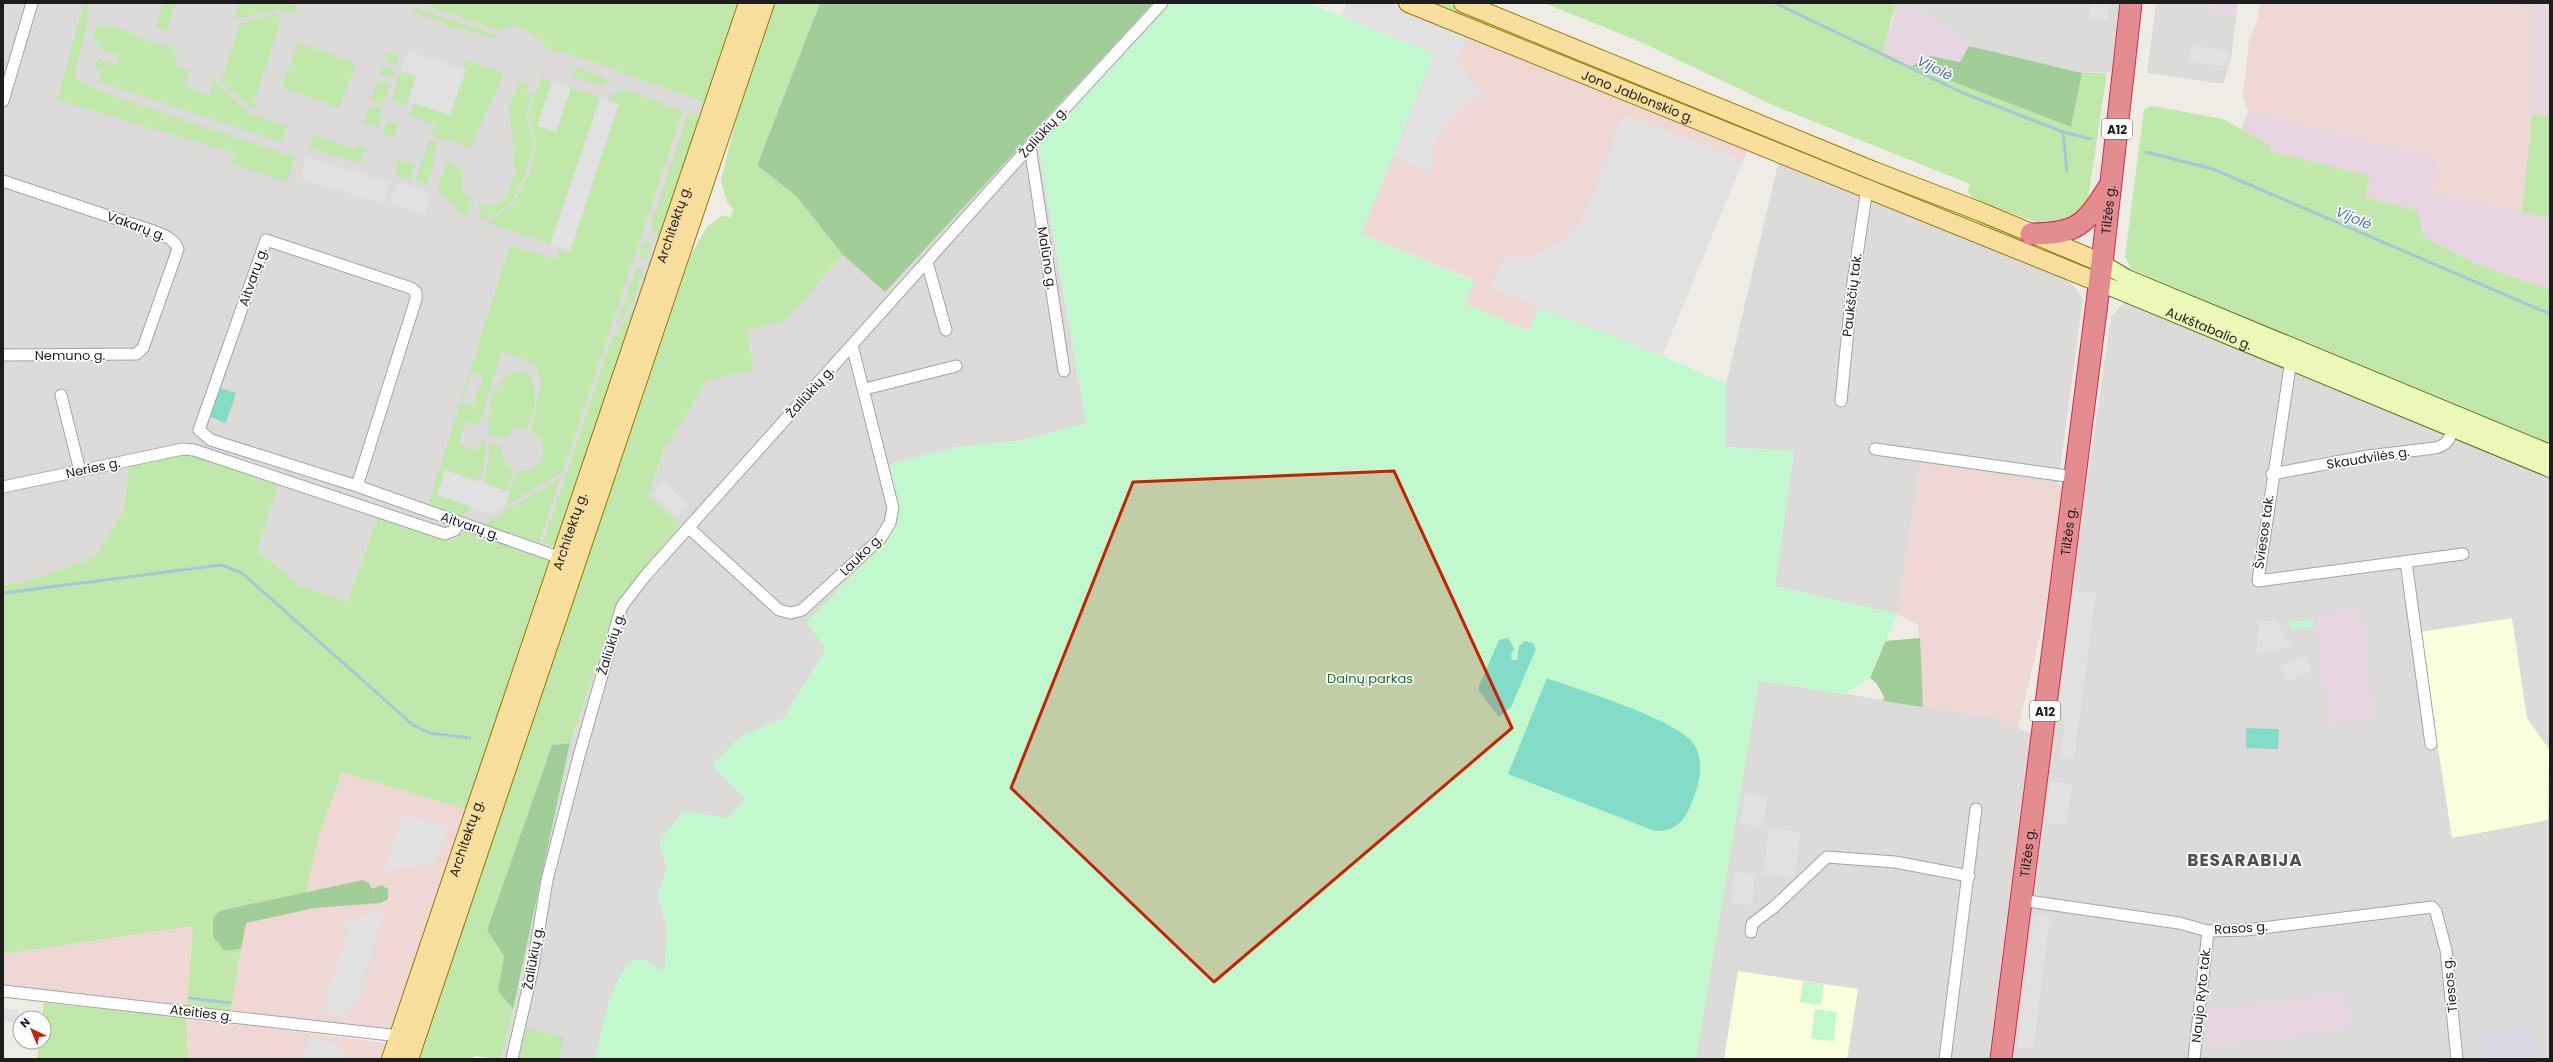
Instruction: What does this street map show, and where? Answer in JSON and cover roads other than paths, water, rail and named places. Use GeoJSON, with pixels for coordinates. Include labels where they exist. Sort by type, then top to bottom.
{"type":"FeatureCollection","features":[{"type":"Feature","properties":{"kind":"highway","name":"Tilžės g."},"geometry":{"type":"LineString","coordinates":[[2001,1059],[2101,273],[2131,3]]}},
{"type":"Feature","properties":{"kind":"highway"},"geometry":{"type":"LineString","coordinates":[[2031,234],[2054,234],[2070,230],[2081,225],[2110,185]]}},
{"type":"Feature","properties":{"kind":"main road","name":"Architektų g."},"geometry":{"type":"LineString","coordinates":[[743,44],[748,3]]}},
{"type":"Feature","properties":{"kind":"main road","name":"Architektų g."},"geometry":{"type":"LineString","coordinates":[[392,1059],[407,1038],[743,44],[765,3]]}},
{"type":"Feature","properties":{"kind":"main road","name":"Jono Jablonskio g."},"geometry":{"type":"LineString","coordinates":[[1408,3],[1867,189]]}},
{"type":"Feature","properties":{"kind":"main road","name":"Jono Jablonskio g."},"geometry":{"type":"LineString","coordinates":[[1463,3],[1874,172]]}},
{"type":"Feature","properties":{"kind":"main road"},"geometry":{"type":"LineString","coordinates":[[1867,189],[1874,172]]}},
{"type":"Feature","properties":{"kind":"main road","name":"Aukštabalio g."},"geometry":{"type":"LineString","coordinates":[[1874,172],[2031,234],[2101,273],[2291,360],[2550,469]]}},
{"type":"Feature","properties":{"kind":"main road","name":"Aukštabalio g."},"geometry":{"type":"LineString","coordinates":[[1867,189],[2101,273],[2126,278],[2550,453]]}},
{"type":"Feature","properties":{"kind":"main road","name":"Architektų g."},"geometry":{"type":"LineString","coordinates":[[522,698],[561,558],[613,428]]}},
{"type":"Feature","properties":{"kind":"main road","name":"Architektų g."},"geometry":{"type":"LineString","coordinates":[[407,1038],[409,1059]]}},
{"type":"Feature","properties":{"kind":"street"},"geometry":{"type":"LineString","coordinates":[[3,101],[32,3]]}},
{"type":"Feature","properties":{"kind":"street","name":"Žaliūkių g."},"geometry":{"type":"LineString","coordinates":[[512,1059],[532,971],[547,880],[579,756],[618,619],[630,595],[1030,146],[1162,3]]}},
{"type":"Feature","properties":{"kind":"street","name":"Malūno g."},"geometry":{"type":"LineString","coordinates":[[1030,146],[1064,371]]}},
{"type":"Feature","properties":{"kind":"street","name":"Vakarų g."},"geometry":{"type":"LineString","coordinates":[[3,181],[153,231],[176,243],[178,249],[174,265],[143,348],[136,354]]}},
{"type":"Feature","properties":{"kind":"street","name":"Paukščių tak."},"geometry":{"type":"LineString","coordinates":[[1841,401],[1852,289],[1867,189]]}},
{"type":"Feature","properties":{"kind":"street","name":"Aitvarų g."},"geometry":{"type":"LineString","coordinates":[[357,486],[416,299],[416,292],[411,288],[266,240],[199,430],[211,440],[357,486],[561,558]]}},
{"type":"Feature","properties":{"kind":"street"},"geometry":{"type":"LineString","coordinates":[[927,262],[946,330]]}},
{"type":"Feature","properties":{"kind":"street","name":"Lauko g."},"geometry":{"type":"LineString","coordinates":[[689,528],[779,610],[791,613],[802,610],[880,539],[890,523],[893,508],[852,345]]}},
{"type":"Feature","properties":{"kind":"street","name":"Nemuno g."},"geometry":{"type":"LineString","coordinates":[[3,355],[136,354]]}},
{"type":"Feature","properties":{"kind":"street","name":"Šviesos tak."},"geometry":{"type":"LineString","coordinates":[[2291,360],[2272,474],[2258,581],[2463,554]]}},
{"type":"Feature","properties":{"kind":"street"},"geometry":{"type":"LineString","coordinates":[[864,389],[956,366]]}},
{"type":"Feature","properties":{"kind":"street"},"geometry":{"type":"LineString","coordinates":[[61,395],[80,470]]}},
{"type":"Feature","properties":{"kind":"street","name":"Skaudvilės g."},"geometry":{"type":"LineString","coordinates":[[2272,474],[2368,456],[2444,446],[2453,429]]}},
{"type":"Feature","properties":{"kind":"street","name":"Neries g."},"geometry":{"type":"LineString","coordinates":[[3,488],[80,470],[183,449],[194,450],[445,534],[455,530],[458,522]]}},
{"type":"Feature","properties":{"kind":"street"},"geometry":{"type":"LineString","coordinates":[[1875,449],[2074,477]]}},
{"type":"Feature","properties":{"kind":"street"},"geometry":{"type":"LineString","coordinates":[[2406,562],[2432,744]]}},
{"type":"Feature","properties":{"kind":"street"},"geometry":{"type":"LineString","coordinates":[[1945,1059],[1969,876],[1976,810]]}},
{"type":"Feature","properties":{"kind":"street"},"geometry":{"type":"LineString","coordinates":[[1751,932],[1752,924],[1774,908],[1826,857],[1895,862],[1969,876]]}},
{"type":"Feature","properties":{"kind":"street","name":"Rasos g."},"geometry":{"type":"LineString","coordinates":[[2021,900],[2179,923],[2208,931],[2246,930],[2429,907],[2436,912]]}},
{"type":"Feature","properties":{"kind":"street","name":"Tiesos g."},"geometry":{"type":"LineString","coordinates":[[2436,912],[2446,950],[2457,1059]]}},
{"type":"Feature","properties":{"kind":"street","name":"Naujo Ryto tak."},"geometry":{"type":"LineString","coordinates":[[2194,1059],[2208,931]]}},
{"type":"Feature","properties":{"kind":"street","name":"Ateities g."},"geometry":{"type":"LineString","coordinates":[[3,991],[407,1038]]}},
{"type":"Feature","properties":{"kind":"waterway","name":"Vijolė"},"geometry":{"type":"LineString","coordinates":[[1775,3],[1963,93],[2063,132],[2091,139]]}},
{"type":"Feature","properties":{"kind":"waterway"},"geometry":{"type":"LineString","coordinates":[[2063,132],[2067,171]]}},
{"type":"Feature","properties":{"kind":"waterway","name":"Vijolė"},"geometry":{"type":"LineString","coordinates":[[2146,152],[2213,169],[2550,314]]}},
{"type":"Feature","properties":{"kind":"waterway"},"geometry":{"type":"LineString","coordinates":[[3,593],[221,565],[242,573],[413,725],[430,733],[470,738]]}},
{"type":"Feature","properties":{"kind":"waterway"},"geometry":{"type":"LineString","coordinates":[[190,998],[230,1003]]}},
{"type":"Feature","properties":{"kind":"district","name":"BESARABIJA"},"geometry":{"type":"Point","coordinates":[2245,860]}},
{"type":"Feature","properties":{"kind":"park label","name":"Dainų parkas"},"geometry":{"type":"Point","coordinates":[1370,678]}}]}
